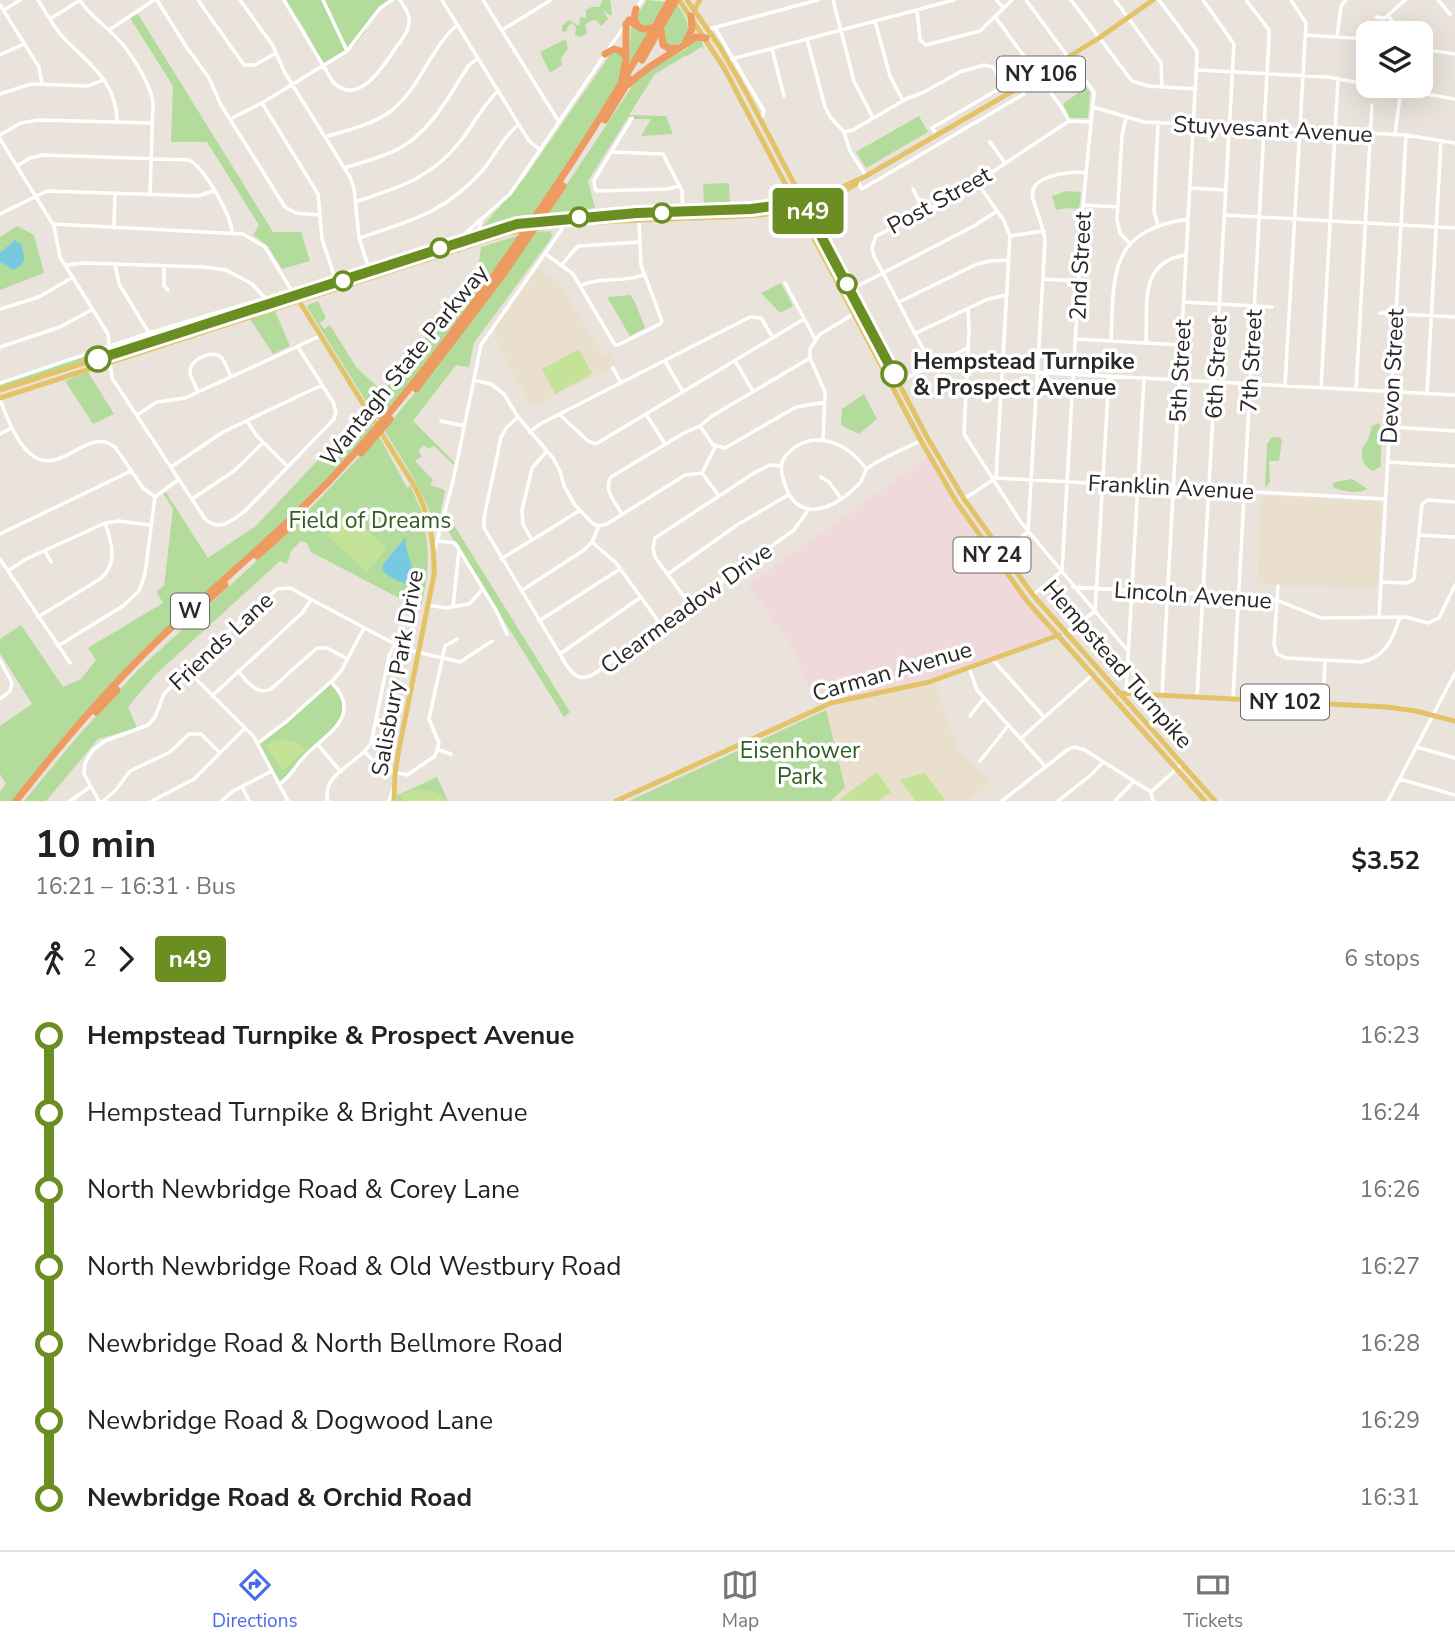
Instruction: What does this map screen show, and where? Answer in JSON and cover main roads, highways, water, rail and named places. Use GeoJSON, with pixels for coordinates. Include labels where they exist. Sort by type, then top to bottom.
{"type":"FeatureCollection","features":[{"type":"Feature","properties":{"kind":"highway","name":"Wantagh State Parkway"},"geometry":{"type":"LineString","coordinates":[[22,801],[79,731],[126,680],[190,616],[298,519],[377,435],[418,385],[502,276],[558,193],[659,26],[670,0]]}},
{"type":"Feature","properties":{"kind":"highway","name":"Wantagh State Parkway"},"geometry":{"type":"LineString","coordinates":[[659,26],[681,1]]}},
{"type":"Feature","properties":{"kind":"highway"},"geometry":{"type":"LineString","coordinates":[[636,9],[634,19],[640,28]]}},
{"type":"Feature","properties":{"kind":"highway"},"geometry":{"type":"LineString","coordinates":[[621,89],[626,59],[627,22],[647,30],[659,26],[661,41],[666,47],[674,49],[683,44],[690,34],[692,13]]}},
{"type":"Feature","properties":{"kind":"highway"},"geometry":{"type":"LineString","coordinates":[[621,89],[660,59],[698,36],[706,38]]}},
{"type":"Feature","properties":{"kind":"highway"},"geometry":{"type":"LineString","coordinates":[[605,54],[618,50],[626,59]]}},
{"type":"Feature","properties":{"kind":"highway","name":"Wantagh State Parkway"},"geometry":{"type":"LineString","coordinates":[[16,801],[76,727],[131,667],[310,500],[398,403],[460,324],[559,184],[621,89]]}},
{"type":"Feature","properties":{"kind":"main road"},"geometry":{"type":"LineString","coordinates":[[692,13],[700,0]]}},
{"type":"Feature","properties":{"kind":"main road","name":"NY 106"},"geometry":{"type":"LineString","coordinates":[[0,390],[299,302],[451,245],[561,222],[683,215],[761,215],[799,210],[853,180],[866,176],[1020,87],[1099,38],[1153,0]]}},
{"type":"Feature","properties":{"kind":"main road","name":"Hempstead Turnpike"},"geometry":{"type":"LineString","coordinates":[[681,1],[712,28],[731,60],[927,437],[964,499],[1033,595],[1215,801]]}},
{"type":"Feature","properties":{"kind":"main road","name":"Hempstead Turnpike"},"geometry":{"type":"LineString","coordinates":[[692,13],[724,68],[921,441],[957,503],[987,547],[1057,636],[1205,801]]}},
{"type":"Feature","properties":{"kind":"main road"},"geometry":{"type":"LineString","coordinates":[[724,68],[730,69],[746,92]]}},
{"type":"Feature","properties":{"kind":"main road","name":"NY 106"},"geometry":{"type":"LineString","coordinates":[[721,214],[805,205]]}},
{"type":"Feature","properties":{"kind":"main road","name":"NY 106"},"geometry":{"type":"LineString","coordinates":[[207,328],[267,305],[371,275],[527,222],[639,221],[683,215]]}},
{"type":"Feature","properties":{"kind":"main road","name":"Salisbury Park Drive"},"geometry":{"type":"LineString","coordinates":[[295,296],[386,440],[424,506],[435,549],[434,575],[416,652],[392,801]]}},
{"type":"Feature","properties":{"kind":"main road","name":"NY 106"},"geometry":{"type":"LineString","coordinates":[[0,398],[110,358]]}},
{"type":"Feature","properties":{"kind":"main road","name":"Carman Avenue"},"geometry":{"type":"LineString","coordinates":[[616,801],[831,703],[929,682],[1065,633]]}},
{"type":"Feature","properties":{"kind":"main road"},"geometry":{"type":"LineString","coordinates":[[1108,692],[1119,693]]}},
{"type":"Feature","properties":{"kind":"main road","name":"NY 102"},"geometry":{"type":"LineString","coordinates":[[1119,693],[1387,707],[1455,721]]}},
{"type":"Feature","properties":{"kind":"water"},"geometry":{"type":"Polygon","coordinates":[[[15,240],[22,245],[24,260],[14,270],[0,262],[0,253],[15,240]]]}},
{"type":"Feature","properties":{"kind":"water"},"geometry":{"type":"Polygon","coordinates":[[[406,537],[406,549],[412,569],[409,583],[394,579],[382,570],[384,563],[406,537]]]}},
{"type":"Feature","properties":{"kind":"place","name":"Hempstead Turnpike & Prospect Avenue"},"geometry":{"type":"Point","coordinates":[894,374]}},
{"type":"Feature","properties":{"kind":"park label","name":"Field of Dreams"},"geometry":{"type":"Point","coordinates":[370,520]}},
{"type":"Feature","properties":{"kind":"park label","name":"Eisenhower Park"},"geometry":{"type":"Point","coordinates":[800,763]}}]}
